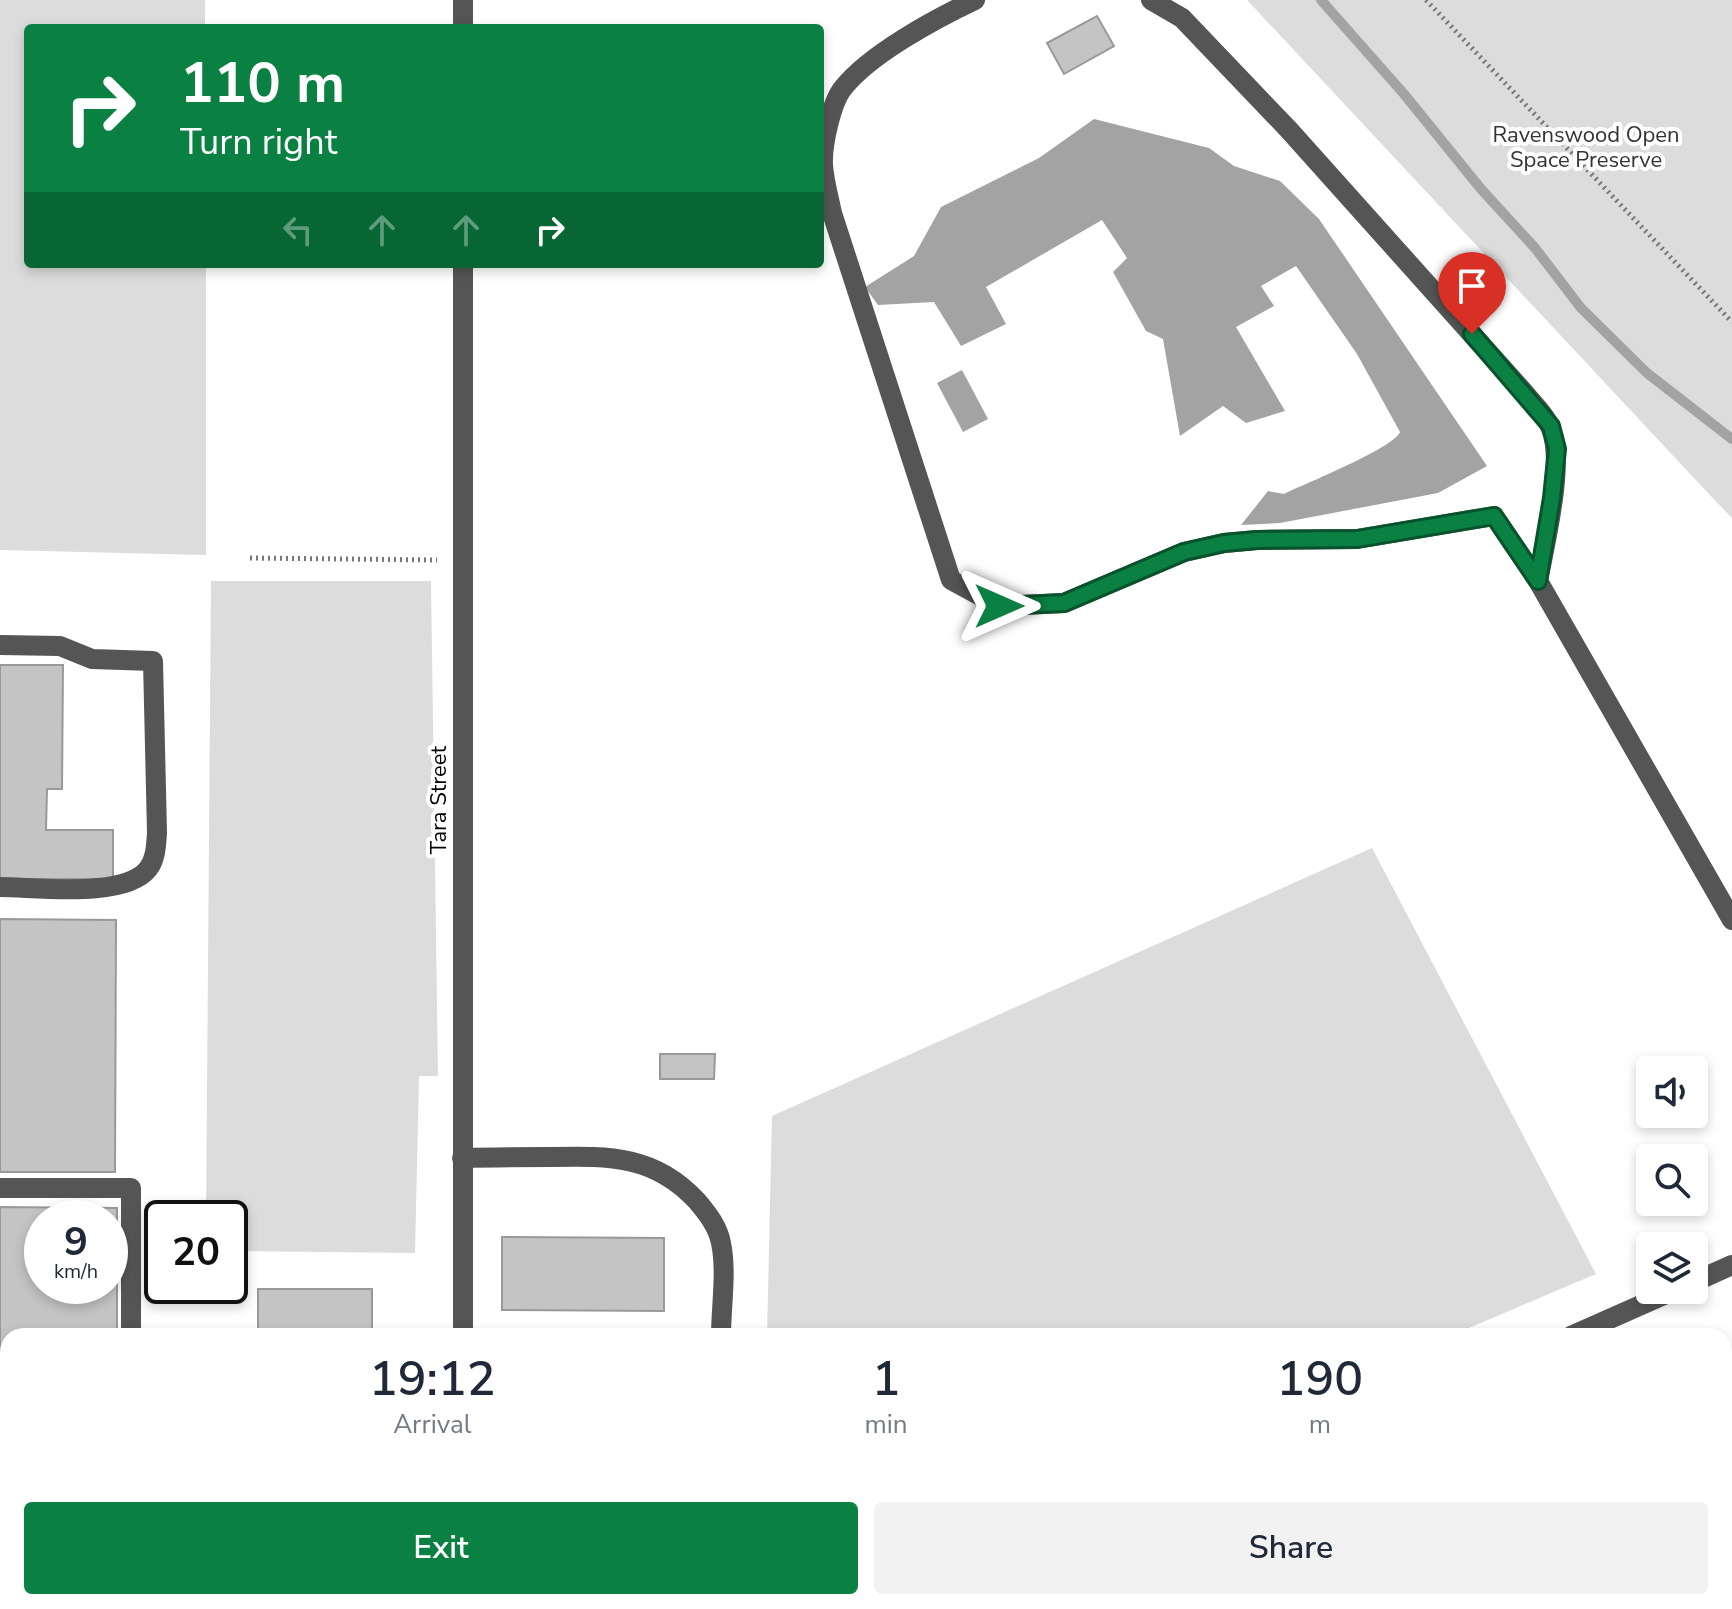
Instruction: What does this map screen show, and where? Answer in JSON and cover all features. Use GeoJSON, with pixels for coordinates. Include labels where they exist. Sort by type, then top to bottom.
{"type":"FeatureCollection","features":[{"type":"Feature","properties":{"kind":"street"},"geometry":{"type":"LineString","coordinates":[[463,0],[463,24]]}},
{"type":"Feature","properties":{"kind":"street"},"geometry":{"type":"LineString","coordinates":[[824,156],[828,126],[841,90],[869,63],[975,0]]}},
{"type":"Feature","properties":{"kind":"street"},"geometry":{"type":"LineString","coordinates":[[1151,0],[1182,18],[1263,103],[1390,241],[1551,426],[1557,449],[1538,581]]}},
{"type":"Feature","properties":{"kind":"street"},"geometry":{"type":"LineString","coordinates":[[824,169],[832,213],[951,580],[999,606],[1064,603],[1184,552],[1224,543],[1357,539],[1494,516],[1538,581],[1732,920]]}},
{"type":"Feature","properties":{"kind":"street","name":"Tara Street"},"geometry":{"type":"LineString","coordinates":[[463,268],[463,1328]]}},
{"type":"Feature","properties":{"kind":"street"},"geometry":{"type":"LineString","coordinates":[[0,645],[60,646],[92,659],[153,661],[157,833],[149,868],[139,877],[120,885],[0,887]]}},
{"type":"Feature","properties":{"kind":"street"},"geometry":{"type":"LineString","coordinates":[[462,1158],[617,1157],[657,1170],[673,1180],[703,1208],[718,1232],[723,1260],[721,1328]]}},
{"type":"Feature","properties":{"kind":"street"},"geometry":{"type":"LineString","coordinates":[[0,1188],[131,1188],[131,1328]]}},
{"type":"Feature","properties":{"kind":"street"},"geometry":{"type":"LineString","coordinates":[[1708,1276],[1732,1265]]}},
{"type":"Feature","properties":{"kind":"street"},"geometry":{"type":"LineString","coordinates":[[1589,1328],[1643,1304]]}},
{"type":"Feature","properties":{"kind":"path"},"geometry":{"type":"LineString","coordinates":[[1426,0],[1732,322]]}},
{"type":"Feature","properties":{"kind":"path"},"geometry":{"type":"LineString","coordinates":[[250,558],[462,560]]}},
{"type":"Feature","properties":{"kind":"green space"},"geometry":{"type":"Polygon","coordinates":[[[0,0],[205,0],[205,24],[24,24],[24,268],[206,268],[206,555],[0,550],[0,0]]]}},
{"type":"Feature","properties":{"kind":"green space","name":"Ravenswood Open Space Preserve"},"geometry":{"type":"Polygon","coordinates":[[[1247,0],[1732,0],[1732,518],[1707,492],[1247,0]]]}},
{"type":"Feature","properties":{"kind":"green space"},"geometry":{"type":"Polygon","coordinates":[[[211,581],[431,581],[438,1076],[419,1076],[415,1253],[248,1251],[248,1200],[206,1200],[211,581]]]}},
{"type":"Feature","properties":{"kind":"green space"},"geometry":{"type":"Polygon","coordinates":[[[1372,848],[1596,1274],[1469,1328],[767,1328],[772,1116],[1372,848]]]}},
{"type":"Feature","properties":{"kind":"shaded area"},"geometry":{"type":"Polygon","coordinates":[[[1094,119],[1209,148],[1234,166],[1280,181],[1319,219],[1487,466],[1438,493],[1280,523],[1241,525],[1268,491],[1284,494],[1366,456],[1400,432],[1357,354],[1296,266],[1261,286],[1274,306],[1236,327],[1285,411],[1246,423],[1223,406],[1180,436],[1163,339],[1146,331],[1113,272],[1127,258],[1102,220],[986,287],[1006,324],[961,346],[934,302],[878,305],[865,287],[914,256],[941,207],[1039,158],[1094,119]]]}},
{"type":"Feature","properties":{"kind":"shaded area"},"geometry":{"type":"Polygon","coordinates":[[[962,370],[988,419],[963,432],[937,383],[962,370]]]}},
{"type":"Feature","properties":{"kind":"building"},"geometry":{"type":"Polygon","coordinates":[[[1097,16],[1114,46],[1064,74],[1047,43],[1097,16]]]}},
{"type":"Feature","properties":{"kind":"building"},"geometry":{"type":"Polygon","coordinates":[[[0,665],[63,665],[62,789],[47,789],[46,830],[113,830],[113,879],[0,879],[0,665]]]}},
{"type":"Feature","properties":{"kind":"building"},"geometry":{"type":"Polygon","coordinates":[[[0,919],[116,920],[115,1172],[0,1172],[0,919]]]}},
{"type":"Feature","properties":{"kind":"building"},"geometry":{"type":"Polygon","coordinates":[[[660,1054],[715,1054],[714,1079],[660,1079],[660,1054]]]}},
{"type":"Feature","properties":{"kind":"building"},"geometry":{"type":"Polygon","coordinates":[[[0,1207],[24,1207],[24,1304],[117,1304],[117,1328],[0,1328],[0,1207]]]}},
{"type":"Feature","properties":{"kind":"building"},"geometry":{"type":"Polygon","coordinates":[[[502,1237],[664,1238],[664,1311],[502,1310],[502,1237]]]}},
{"type":"Feature","properties":{"kind":"building"},"geometry":{"type":"Polygon","coordinates":[[[258,1289],[372,1289],[372,1328],[258,1328],[258,1289]]]}},
{"type":"Feature","properties":{"kind":"waterway"},"geometry":{"type":"LineString","coordinates":[[1321,0],[1535,248],[1581,308],[1647,373],[1732,439]]}},
{"type":"Feature","properties":{"kind":"route"},"geometry":{"type":"LineString","coordinates":[[999,606],[1064,603],[1184,552],[1224,543],[1357,539],[1494,516],[1538,581],[1557,449],[1551,426],[1472,334]]}}]}
